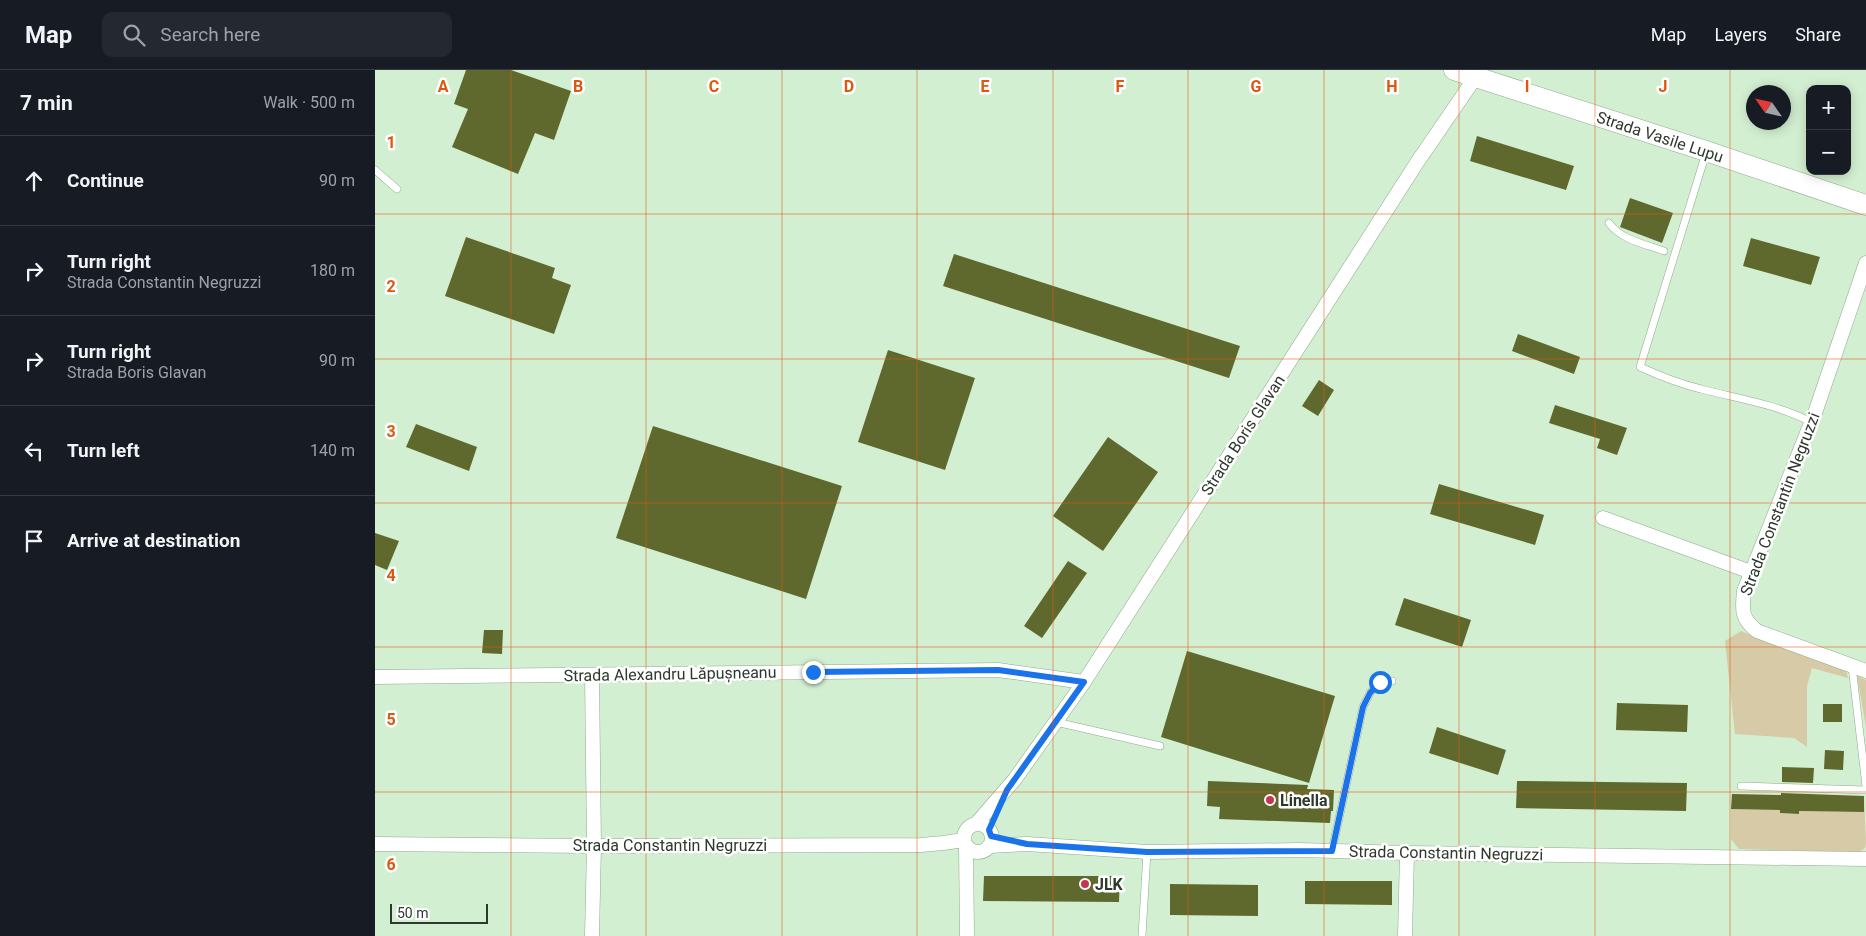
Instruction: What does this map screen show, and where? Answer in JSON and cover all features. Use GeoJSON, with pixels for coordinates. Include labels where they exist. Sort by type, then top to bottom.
{"type":"FeatureCollection","features":[{"type":"Feature","properties":{"kind":"main road","name":"Strada Vasile Lupu"},"geometry":{"type":"LineString","coordinates":[[1453,70],[1706,151],[1866,205]]}},
{"type":"Feature","properties":{"kind":"street","name":"Strada Boris Glavan"},"geometry":{"type":"LineString","coordinates":[[967,936],[966,829],[975,824],[1007,790],[1084,682],[1418,161],[1475,78]]}},
{"type":"Feature","properties":{"kind":"street","name":"Strada Constantin Negruzzi"},"geometry":{"type":"LineString","coordinates":[[1866,263],[1811,422],[1744,591],[1742,609],[1747,624],[1757,631],[1866,672]]}},
{"type":"Feature","properties":{"kind":"street"},"geometry":{"type":"LineString","coordinates":[[1603,518],[1751,572]]}},
{"type":"Feature","properties":{"kind":"street","name":"Strada Alexandru Lăpușneanu"},"geometry":{"type":"LineString","coordinates":[[375,677],[998,670],[1084,682]]}},
{"type":"Feature","properties":{"kind":"street"},"geometry":{"type":"LineString","coordinates":[[592,675],[594,846],[592,936]]}},
{"type":"Feature","properties":{"kind":"street","name":"Strada Boris Glavan"},"geometry":{"type":"LineString","coordinates":[[967,886],[1007,790]]}},
{"type":"Feature","properties":{"kind":"street"},"geometry":{"type":"LineString","coordinates":[[965,842],[969,849],[987,841],[981,824],[975,824]]}},
{"type":"Feature","properties":{"kind":"street","name":"Strada Constantin Negruzzi"},"geometry":{"type":"LineString","coordinates":[[987,841],[1147,852],[1332,851],[1407,854],[1866,859]]}},
{"type":"Feature","properties":{"kind":"street","name":"Strada Constantin Negruzzi"},"geometry":{"type":"LineString","coordinates":[[375,844],[594,846],[921,844],[965,842]]}},
{"type":"Feature","properties":{"kind":"street"},"geometry":{"type":"LineString","coordinates":[[1405,936],[1407,854]]}},
{"type":"Feature","properties":{"kind":"lane"},"geometry":{"type":"LineString","coordinates":[[1706,151],[1640,367],[1665,379],[1767,404],[1794,413],[1811,422]]}},
{"type":"Feature","properties":{"kind":"lane"},"geometry":{"type":"LineString","coordinates":[[375,170],[397,189]]}},
{"type":"Feature","properties":{"kind":"lane"},"geometry":{"type":"LineString","coordinates":[[1609,223],[1614,230],[1623,236],[1664,251]]}},
{"type":"Feature","properties":{"kind":"lane"},"geometry":{"type":"LineString","coordinates":[[1852,666],[1866,786]]}},
{"type":"Feature","properties":{"kind":"lane"},"geometry":{"type":"LineString","coordinates":[[1332,851],[1363,707],[1370,693],[1380,682],[1392,680]]}},
{"type":"Feature","properties":{"kind":"lane"},"geometry":{"type":"LineString","coordinates":[[1056,722],[1159,746]]}},
{"type":"Feature","properties":{"kind":"lane"},"geometry":{"type":"LineString","coordinates":[[1741,786],[1866,790]]}},
{"type":"Feature","properties":{"kind":"lane"},"geometry":{"type":"LineString","coordinates":[[1142,936],[1147,852]]}},
{"type":"Feature","properties":{"kind":"shaded area"},"geometry":{"type":"Polygon","coordinates":[[[1741,631],[1846,670],[1848,678],[1812,668],[1807,686],[1807,747],[1794,738],[1735,734],[1725,641],[1741,631]]]}},
{"type":"Feature","properties":{"kind":"shaded area"},"geometry":{"type":"Polygon","coordinates":[[[1857,676],[1866,680],[1866,727],[1857,676]]]}},
{"type":"Feature","properties":{"kind":"shaded area"},"geometry":{"type":"Polygon","coordinates":[[[1864,796],[1866,843],[1865,848],[1859,852],[1739,849],[1731,839],[1731,809],[1780,810],[1780,813],[1799,814],[1799,811],[1864,812],[1864,796]]]}},
{"type":"Feature","properties":{"kind":"building"},"geometry":{"type":"Polygon","coordinates":[[[466,70],[511,70],[571,91],[554,140],[535,133],[518,174],[452,147],[468,109],[454,104],[466,70]]]}},
{"type":"Feature","properties":{"kind":"building"},"geometry":{"type":"Polygon","coordinates":[[[1477,136],[1574,166],[1566,190],[1470,161],[1477,136]]]}},
{"type":"Feature","properties":{"kind":"building"},"geometry":{"type":"Polygon","coordinates":[[[1630,198],[1673,213],[1662,243],[1620,227],[1630,198]]]}},
{"type":"Feature","properties":{"kind":"building"},"geometry":{"type":"Polygon","coordinates":[[[466,237],[555,268],[552,278],[571,285],[554,334],[445,296],[466,237]]]}},
{"type":"Feature","properties":{"kind":"building"},"geometry":{"type":"Polygon","coordinates":[[[1751,238],[1820,257],[1811,285],[1743,266],[1751,238]]]}},
{"type":"Feature","properties":{"kind":"building"},"geometry":{"type":"Polygon","coordinates":[[[954,254],[1240,346],[1229,378],[943,286],[954,254]]]}},
{"type":"Feature","properties":{"kind":"building"},"geometry":{"type":"Polygon","coordinates":[[[1518,334],[1580,357],[1574,374],[1512,351],[1518,334]]]}},
{"type":"Feature","properties":{"kind":"building"},"geometry":{"type":"Polygon","coordinates":[[[888,350],[975,378],[945,470],[858,442],[888,350]]]}},
{"type":"Feature","properties":{"kind":"building"},"geometry":{"type":"Polygon","coordinates":[[[1319,380],[1334,390],[1318,416],[1302,406],[1319,380]]]}},
{"type":"Feature","properties":{"kind":"building"},"geometry":{"type":"Polygon","coordinates":[[[1555,405],[1627,428],[1617,455],[1597,448],[1600,439],[1549,423],[1555,405]]]}},
{"type":"Feature","properties":{"kind":"building"},"geometry":{"type":"Polygon","coordinates":[[[416,424],[477,447],[469,471],[406,447],[416,424]]]}},
{"type":"Feature","properties":{"kind":"building"},"geometry":{"type":"Polygon","coordinates":[[[653,426],[842,486],[806,599],[616,538],[653,426]]]}},
{"type":"Feature","properties":{"kind":"building"},"geometry":{"type":"Polygon","coordinates":[[[1108,437],[1158,472],[1103,551],[1053,516],[1108,437]]]}},
{"type":"Feature","properties":{"kind":"building"},"geometry":{"type":"Polygon","coordinates":[[[1439,484],[1544,515],[1535,545],[1430,514],[1439,484]]]}},
{"type":"Feature","properties":{"kind":"building"},"geometry":{"type":"Polygon","coordinates":[[[375,533],[399,541],[387,570],[375,565],[375,533]]]}},
{"type":"Feature","properties":{"kind":"building"},"geometry":{"type":"Polygon","coordinates":[[[1068,561],[1087,573],[1042,638],[1024,626],[1068,561]]]}},
{"type":"Feature","properties":{"kind":"building"},"geometry":{"type":"Polygon","coordinates":[[[1404,598],[1471,620],[1462,647],[1395,625],[1404,598]]]}},
{"type":"Feature","properties":{"kind":"building"},"geometry":{"type":"Polygon","coordinates":[[[484,630],[503,630],[502,654],[482,653],[484,630]]]}},
{"type":"Feature","properties":{"kind":"building"},"geometry":{"type":"Polygon","coordinates":[[[1187,651],[1335,696],[1309,783],[1161,737],[1187,651]]]}},
{"type":"Feature","properties":{"kind":"building"},"geometry":{"type":"Polygon","coordinates":[[[1617,703],[1688,705],[1687,732],[1616,730],[1617,703]]]}},
{"type":"Feature","properties":{"kind":"building"},"geometry":{"type":"Polygon","coordinates":[[[1823,704],[1842,704],[1842,722],[1823,722],[1823,704]]]}},
{"type":"Feature","properties":{"kind":"building"},"geometry":{"type":"Polygon","coordinates":[[[1437,727],[1506,750],[1498,775],[1429,753],[1437,727]]]}},
{"type":"Feature","properties":{"kind":"building"},"geometry":{"type":"Polygon","coordinates":[[[1825,750],[1844,751],[1843,770],[1824,769],[1825,750]]]}},
{"type":"Feature","properties":{"kind":"building"},"geometry":{"type":"Polygon","coordinates":[[[1782,767],[1814,768],[1813,783],[1782,782],[1782,767]]]}},
{"type":"Feature","properties":{"kind":"building"},"geometry":{"type":"Polygon","coordinates":[[[1208,781],[1308,785],[1307,789],[1334,790],[1333,811],[1331,811],[1330,823],[1219,819],[1220,807],[1207,806],[1208,781]]]}},
{"type":"Feature","properties":{"kind":"building"},"geometry":{"type":"Polygon","coordinates":[[[1517,781],[1687,783],[1686,811],[1516,808],[1517,781]]]}},
{"type":"Feature","properties":{"kind":"building"},"geometry":{"type":"Polygon","coordinates":[[[1781,793],[1864,796],[1864,812],[1799,811],[1799,814],[1780,813],[1780,810],[1731,809],[1732,794],[1781,795],[1781,793]]]}},
{"type":"Feature","properties":{"kind":"building"},"geometry":{"type":"Polygon","coordinates":[[[984,876],[1120,876],[1119,902],[983,901],[984,876]]]}},
{"type":"Feature","properties":{"kind":"building"},"geometry":{"type":"Polygon","coordinates":[[[1305,881],[1392,881],[1392,905],[1305,904],[1305,881]]]}},
{"type":"Feature","properties":{"kind":"building"},"geometry":{"type":"Polygon","coordinates":[[[1170,884],[1258,885],[1258,916],[1170,915],[1170,884]]]}},
{"type":"Feature","properties":{"kind":"place","name":"Linella"},"geometry":{"type":"Point","coordinates":[1270,800]}},
{"type":"Feature","properties":{"kind":"place","name":"JLK"},"geometry":{"type":"Point","coordinates":[1085,884]}},
{"type":"Feature","properties":{"kind":"route"},"geometry":{"type":"LineString","coordinates":[[813,672],[998,670],[1084,682],[1007,790],[989,830],[991,836],[1027,844],[1147,852],[1332,851],[1363,707],[1370,693],[1380,682]]}}]}
